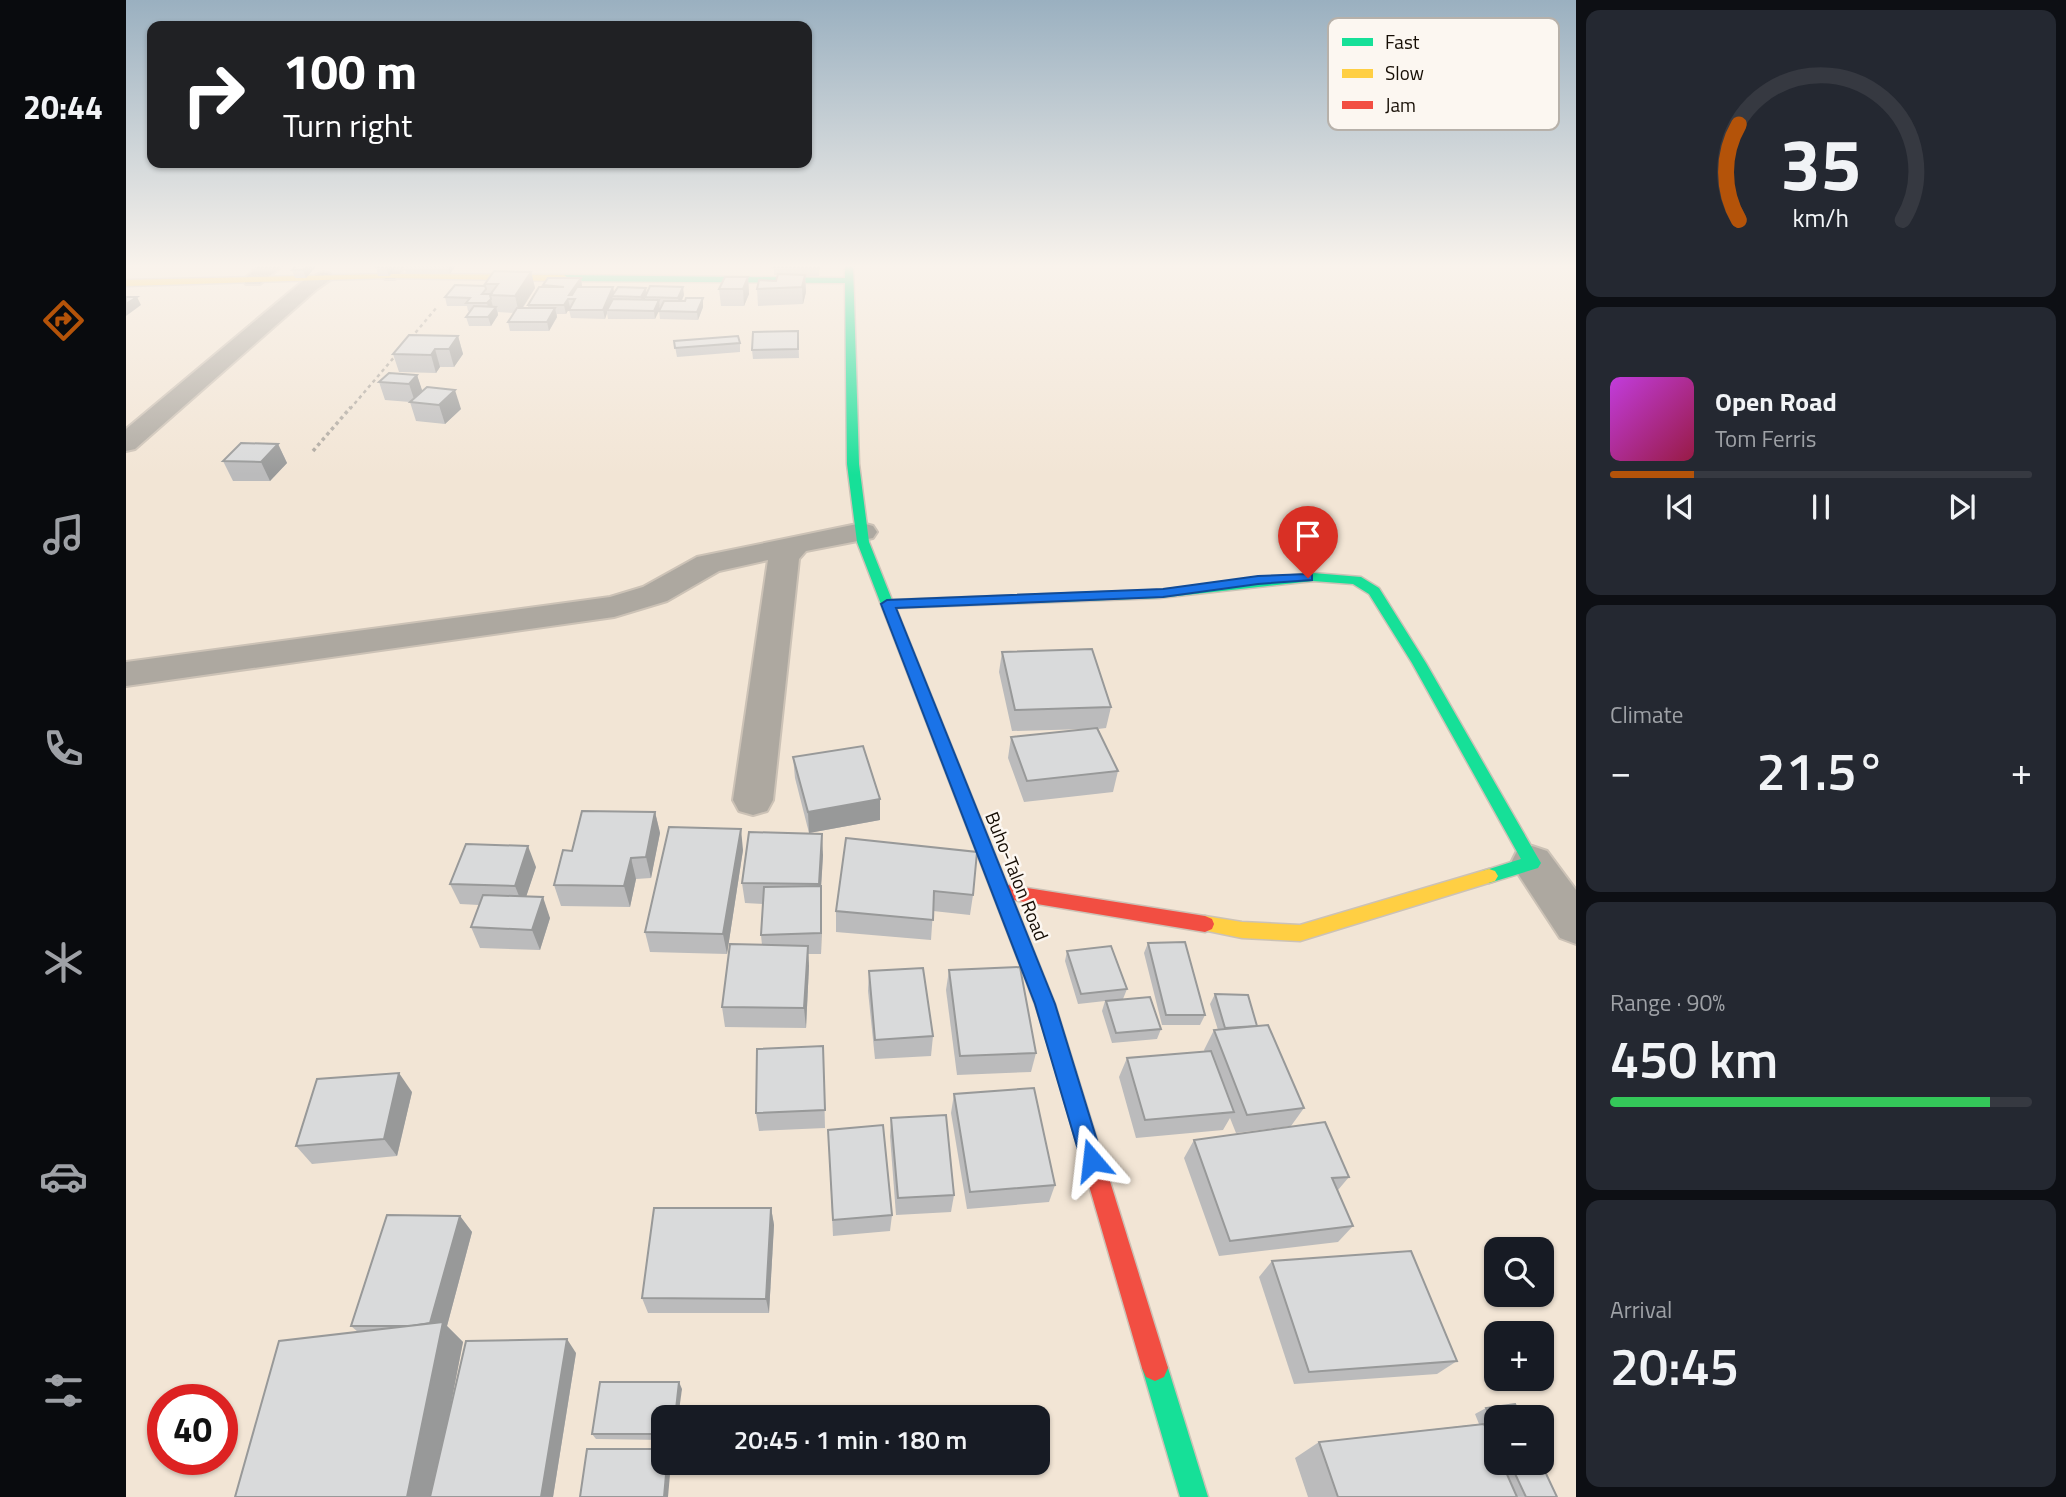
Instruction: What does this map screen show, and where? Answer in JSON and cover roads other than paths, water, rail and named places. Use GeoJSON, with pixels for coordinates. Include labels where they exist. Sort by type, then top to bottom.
{"type":"FeatureCollection","features":[{"type":"Feature","properties":{"kind":"street"},"geometry":{"type":"LineString","coordinates":[[126,443],[252,335]]}},
{"type":"Feature","properties":{"kind":"street","name":"Buho-Talon Road"},"geometry":{"type":"LineString","coordinates":[[850,335],[853,464],[863,542],[1045,1004],[1194,1497]]}},
{"type":"Feature","properties":{"kind":"street"},"geometry":{"type":"LineString","coordinates":[[126,674],[614,607],[654,594],[708,564],[862,531]]}},
{"type":"Feature","properties":{"kind":"street"},"geometry":{"type":"LineString","coordinates":[[753,800],[784,558],[796,544]]}},
{"type":"Feature","properties":{"kind":"street"},"geometry":{"type":"LineString","coordinates":[[887,604],[1163,593],[1258,580],[1333,577],[1364,583],[1374,590],[1419,663],[1532,863],[1576,925]]}},
{"type":"Feature","properties":{"kind":"street"},"geometry":{"type":"LineString","coordinates":[[1001,891],[1242,930],[1300,933],[1532,863]]}}]}
